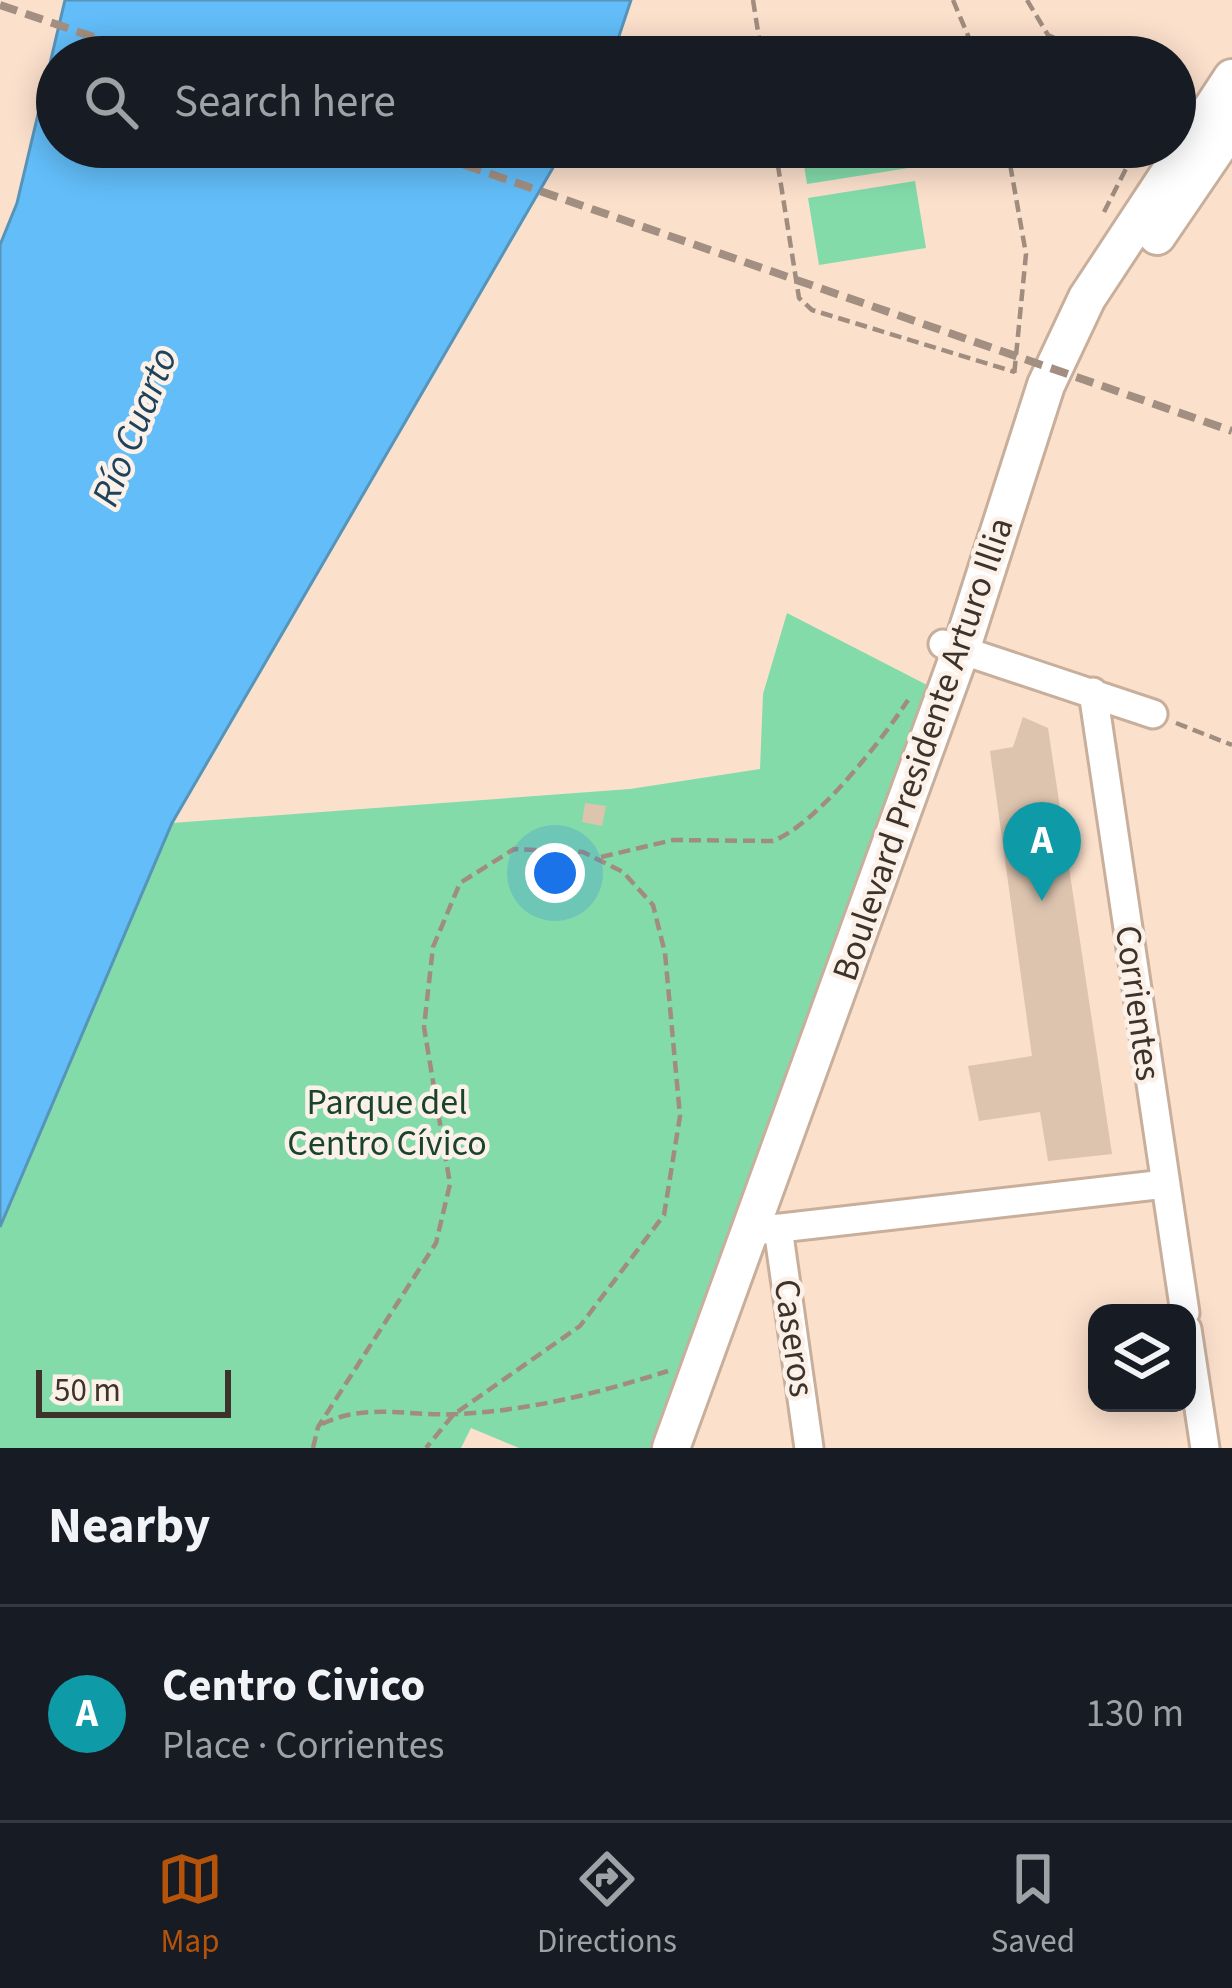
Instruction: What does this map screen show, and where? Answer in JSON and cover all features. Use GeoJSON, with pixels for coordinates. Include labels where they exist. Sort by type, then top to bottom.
{"type":"FeatureCollection","features":[{"type":"Feature","properties":{"kind":"main road","name":"Boulevard Presidente Arturo Illia"},"geometry":{"type":"LineString","coordinates":[[1196,133],[1232,78]]}},
{"type":"Feature","properties":{"kind":"main road","name":"Boulevard Presidente Arturo Illia"},"geometry":{"type":"LineString","coordinates":[[961,648],[1071,375],[1114,299],[1232,126]]}},
{"type":"Feature","properties":{"kind":"main road","name":"Boulevard Presidente Arturo Illia"},"geometry":{"type":"LineString","coordinates":[[698,1448],[1046,386],[1088,298],[1173,168]]}},
{"type":"Feature","properties":{"kind":"main road","name":"Boulevard Presidente Arturo Illia"},"geometry":{"type":"LineString","coordinates":[[671,1448],[766,1229]]}},
{"type":"Feature","properties":{"kind":"street"},"geometry":{"type":"LineString","coordinates":[[961,648],[1154,714]]}},
{"type":"Feature","properties":{"kind":"street","name":"Corrientes"},"geometry":{"type":"LineString","coordinates":[[1093,692],[1184,1304]]}},
{"type":"Feature","properties":{"kind":"street"},"geometry":{"type":"LineString","coordinates":[[766,1229],[1165,1184]]}},
{"type":"Feature","properties":{"kind":"street","name":"Caseros"},"geometry":{"type":"LineString","coordinates":[[766,1229],[809,1448]]}},
{"type":"Feature","properties":{"kind":"street"},"geometry":{"type":"LineString","coordinates":[[1196,1388],[1205,1448]]}},
{"type":"Feature","properties":{"kind":"path"},"geometry":{"type":"LineString","coordinates":[[753,0],[759,36]]}},
{"type":"Feature","properties":{"kind":"path"},"geometry":{"type":"LineString","coordinates":[[953,0],[968,36]]}},
{"type":"Feature","properties":{"kind":"path"},"geometry":{"type":"LineString","coordinates":[[1027,0],[1050,36]]}},
{"type":"Feature","properties":{"kind":"path"},"geometry":{"type":"LineString","coordinates":[[779,168],[799,298],[812,310],[1015,373]]}},
{"type":"Feature","properties":{"kind":"path"},"geometry":{"type":"LineString","coordinates":[[1011,168],[1026,254],[1012,392]]}},
{"type":"Feature","properties":{"kind":"path"},"geometry":{"type":"LineString","coordinates":[[314,1448],[318,1427],[436,1244],[450,1184],[424,1027],[433,947],[460,883],[514,849],[601,857],[674,840],[785,837],[836,789],[913,691]]}},
{"type":"Feature","properties":{"kind":"path"},"geometry":{"type":"LineString","coordinates":[[1154,714],[1232,745]]}},
{"type":"Feature","properties":{"kind":"path"},"geometry":{"type":"LineString","coordinates":[[426,1448],[453,1415],[580,1326],[664,1215],[680,1117],[665,953],[653,905],[623,872],[601,857]]}},
{"type":"Feature","properties":{"kind":"path"},"geometry":{"type":"LineString","coordinates":[[318,1427],[344,1413],[401,1409],[453,1415],[558,1405],[686,1366]]}},
{"type":"Feature","properties":{"kind":"green space"},"geometry":{"type":"Polygon","coordinates":[[[804,168],[909,168],[807,184],[804,168]]]}},
{"type":"Feature","properties":{"kind":"green space"},"geometry":{"type":"Polygon","coordinates":[[[915,181],[926,248],[819,265],[808,198],[915,181]]]}},
{"type":"Feature","properties":{"kind":"green space","name":"Parque del Centro Cívico"},"geometry":{"type":"Polygon","coordinates":[[[787,613],[929,686],[685,1366],[651,1448],[519,1448],[471,1428],[461,1448],[0,1448],[0,1227],[172,823],[630,789],[760,769],[763,694],[787,613]]]}},
{"type":"Feature","properties":{"kind":"water"},"geometry":{"type":"Polygon","coordinates":[[[65,0],[631,0],[619,36],[56,36],[65,0]]]}},
{"type":"Feature","properties":{"kind":"water","name":"Río Cuarto"},"geometry":{"type":"Polygon","coordinates":[[[36,123],[36,168],[553,168],[172,823],[0,1227],[0,245],[17,203],[36,123]]]}},
{"type":"Feature","properties":{"kind":"building"},"geometry":{"type":"Polygon","coordinates":[[[1023,717],[1048,728],[1112,1154],[1048,1161],[1040,1112],[979,1121],[968,1066],[1032,1056],[990,751],[1013,747],[1023,717]]]}},
{"type":"Feature","properties":{"kind":"building"},"geometry":{"type":"Polygon","coordinates":[[[585,803],[606,806],[602,826],[582,822],[585,803]]]}},
{"type":"Feature","properties":{"kind":"railway"},"geometry":{"type":"LineString","coordinates":[[0,5],[91,36]]}},
{"type":"Feature","properties":{"kind":"railway"},"geometry":{"type":"LineString","coordinates":[[474,168],[1232,431]]}},
{"type":"Feature","properties":{"kind":"place","name":"Centro Civico"},"geometry":{"type":"Point","coordinates":[1042,901]}}]}
